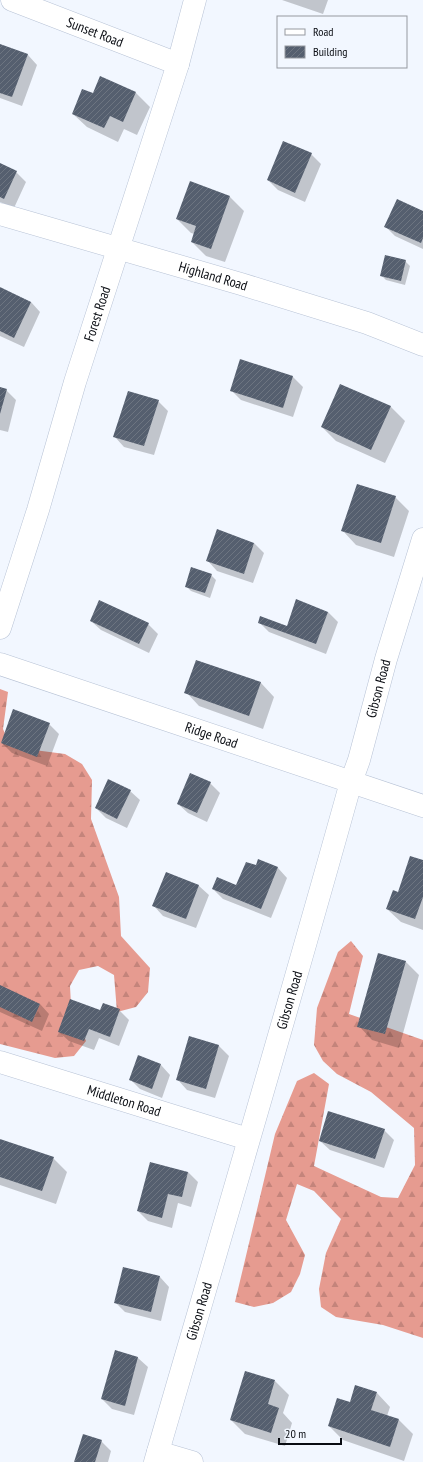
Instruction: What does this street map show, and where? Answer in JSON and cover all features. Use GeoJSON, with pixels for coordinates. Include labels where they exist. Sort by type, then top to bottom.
{"type":"FeatureCollection","features":[{"type":"Feature","properties":{"kind":"street","name":"Sunset Road"},"geometry":{"type":"LineString","coordinates":[[12,0],[178,64]]}},
{"type":"Feature","properties":{"kind":"street","name":"Forest Road"},"geometry":{"type":"LineString","coordinates":[[0,628],[38,510],[75,382],[178,64],[195,0]]}},
{"type":"Feature","properties":{"kind":"street","name":"Highland Road"},"geometry":{"type":"LineString","coordinates":[[0,214],[240,284],[367,323],[423,345]]}},
{"type":"Feature","properties":{"kind":"street","name":"Gibson Road"},"geometry":{"type":"LineString","coordinates":[[157,1457],[248,1139],[290,1002],[351,782],[359,760],[386,659],[423,539]]}},
{"type":"Feature","properties":{"kind":"street","name":"Ridge Road"},"geometry":{"type":"LineString","coordinates":[[0,664],[423,806]]}},
{"type":"Feature","properties":{"kind":"street","name":"Middleton Road"},"geometry":{"type":"LineString","coordinates":[[0,1062],[248,1139]]}},
{"type":"Feature","properties":{"kind":"street"},"geometry":{"type":"LineString","coordinates":[[157,1457],[192,1462]]}},
{"type":"Feature","properties":{"kind":"green space"},"geometry":{"type":"Polygon","coordinates":[[[0,689],[8,692],[3,729],[11,747],[65,754],[82,764],[92,780],[91,819],[119,897],[121,936],[150,968],[148,992],[136,1007],[117,1012],[114,975],[98,966],[79,970],[70,986],[71,1005],[86,1041],[74,1056],[55,1058],[0,1044],[0,689]]]}},
{"type":"Feature","properties":{"kind":"green space"},"geometry":{"type":"Polygon","coordinates":[[[351,941],[363,956],[349,1014],[423,1040],[423,1338],[383,1325],[336,1317],[321,1307],[319,1289],[326,1253],[341,1219],[314,1191],[297,1184],[286,1220],[305,1255],[300,1274],[291,1292],[273,1303],[254,1307],[235,1302],[275,1134],[297,1081],[314,1073],[329,1084],[314,1166],[381,1197],[398,1198],[415,1165],[414,1128],[371,1092],[337,1074],[323,1061],[314,1045],[317,1008],[338,952],[351,941]]]}},
{"type":"Feature","properties":{"kind":"building"},"geometry":{"type":"Polygon","coordinates":[[[0,44],[28,54],[12,97],[0,93],[0,44]]]}},
{"type":"Feature","properties":{"kind":"building"},"geometry":{"type":"Polygon","coordinates":[[[100,76],[136,92],[123,122],[110,116],[104,128],[72,114],[82,89],[93,93],[100,76]]]}},
{"type":"Feature","properties":{"kind":"building"},"geometry":{"type":"Polygon","coordinates":[[[283,141],[312,153],[295,193],[267,180],[283,141]]]}},
{"type":"Feature","properties":{"kind":"building"},"geometry":{"type":"Polygon","coordinates":[[[0,163],[17,171],[4,199],[0,197],[0,163]]]}},
{"type":"Feature","properties":{"kind":"building"},"geometry":{"type":"Polygon","coordinates":[[[190,181],[230,196],[211,249],[191,242],[196,226],[176,219],[190,181]]]}},
{"type":"Feature","properties":{"kind":"building"},"geometry":{"type":"Polygon","coordinates":[[[397,199],[423,211],[423,238],[421,243],[384,227],[397,199]]]}},
{"type":"Feature","properties":{"kind":"building"},"geometry":{"type":"Polygon","coordinates":[[[385,255],[406,260],[401,281],[380,276],[385,255]]]}},
{"type":"Feature","properties":{"kind":"building"},"geometry":{"type":"Polygon","coordinates":[[[0,287],[31,302],[14,338],[0,331],[0,287]]]}},
{"type":"Feature","properties":{"kind":"building"},"geometry":{"type":"Polygon","coordinates":[[[240,359],[293,376],[283,408],[230,391],[240,359]]]}},
{"type":"Feature","properties":{"kind":"building"},"geometry":{"type":"Polygon","coordinates":[[[340,384],[391,406],[371,450],[321,427],[340,384]]]}},
{"type":"Feature","properties":{"kind":"building"},"geometry":{"type":"Polygon","coordinates":[[[0,387],[7,389],[0,414],[0,387]]]}},
{"type":"Feature","properties":{"kind":"building"},"geometry":{"type":"Polygon","coordinates":[[[128,391],[159,400],[144,446],[113,437],[128,391]]]}},
{"type":"Feature","properties":{"kind":"building"},"geometry":{"type":"Polygon","coordinates":[[[357,484],[396,496],[381,543],[341,531],[357,484]]]}},
{"type":"Feature","properties":{"kind":"building"},"geometry":{"type":"Polygon","coordinates":[[[217,529],[254,543],[244,574],[206,561],[217,529]]]}},
{"type":"Feature","properties":{"kind":"building"},"geometry":{"type":"Polygon","coordinates":[[[191,567],[212,574],[205,593],[185,587],[191,567]]]}},
{"type":"Feature","properties":{"kind":"building"},"geometry":{"type":"Polygon","coordinates":[[[296,599],[328,612],[316,644],[258,623],[260,616],[287,626],[296,599]]]}},
{"type":"Feature","properties":{"kind":"building"},"geometry":{"type":"Polygon","coordinates":[[[99,600],[149,623],[139,644],[90,621],[99,600]]]}},
{"type":"Feature","properties":{"kind":"building"},"geometry":{"type":"Polygon","coordinates":[[[196,660],[261,682],[249,716],[184,693],[196,660]]]}},
{"type":"Feature","properties":{"kind":"building"},"geometry":{"type":"Polygon","coordinates":[[[13,709],[50,723],[37,757],[1,743],[13,709]]]}},
{"type":"Feature","properties":{"kind":"building"},"geometry":{"type":"Polygon","coordinates":[[[190,773],[211,782],[197,813],[177,804],[190,773]]]}},
{"type":"Feature","properties":{"kind":"building"},"geometry":{"type":"Polygon","coordinates":[[[108,779],[131,790],[117,819],[95,808],[108,779]]]}},
{"type":"Feature","properties":{"kind":"building"},"geometry":{"type":"Polygon","coordinates":[[[410,856],[423,860],[423,897],[415,919],[386,909],[393,890],[398,892],[410,856]]]}},
{"type":"Feature","properties":{"kind":"building"},"geometry":{"type":"Polygon","coordinates":[[[258,859],[278,867],[261,909],[212,889],[217,877],[236,885],[246,862],[256,865],[258,859]]]}},
{"type":"Feature","properties":{"kind":"building"},"geometry":{"type":"Polygon","coordinates":[[[166,872],[199,885],[186,919],[152,906],[166,872]]]}},
{"type":"Feature","properties":{"kind":"building"},"geometry":{"type":"Polygon","coordinates":[[[378,953],[406,961],[385,1034],[357,1027],[378,953]]]}},
{"type":"Feature","properties":{"kind":"building"},"geometry":{"type":"Polygon","coordinates":[[[0,985],[40,1004],[32,1022],[0,1007],[0,985]]]}},
{"type":"Feature","properties":{"kind":"building"},"geometry":{"type":"Polygon","coordinates":[[[70,999],[100,1010],[103,1003],[120,1009],[110,1037],[89,1029],[84,1041],[58,1032],[70,999]]]}},
{"type":"Feature","properties":{"kind":"building"},"geometry":{"type":"Polygon","coordinates":[[[189,1036],[219,1045],[206,1089],[176,1080],[189,1036]]]}},
{"type":"Feature","properties":{"kind":"building"},"geometry":{"type":"Polygon","coordinates":[[[138,1055],[161,1064],[152,1089],[129,1080],[138,1055]]]}},
{"type":"Feature","properties":{"kind":"building"},"geometry":{"type":"Polygon","coordinates":[[[328,1111],[385,1129],[375,1159],[319,1141],[328,1111]]]}},
{"type":"Feature","properties":{"kind":"building"},"geometry":{"type":"Polygon","coordinates":[[[0,1139],[54,1157],[42,1191],[0,1177],[0,1139]]]}},
{"type":"Feature","properties":{"kind":"building"},"geometry":{"type":"Polygon","coordinates":[[[150,1162],[188,1172],[182,1197],[168,1194],[162,1218],[137,1211],[150,1162]]]}},
{"type":"Feature","properties":{"kind":"building"},"geometry":{"type":"Polygon","coordinates":[[[123,1267],[160,1276],[151,1312],[114,1303],[123,1267]]]}},
{"type":"Feature","properties":{"kind":"building"},"geometry":{"type":"Polygon","coordinates":[[[115,1350],[138,1357],[125,1406],[101,1399],[115,1350]]]}},
{"type":"Feature","properties":{"kind":"building"},"geometry":{"type":"Polygon","coordinates":[[[245,1371],[275,1380],[268,1404],[279,1408],[271,1433],[230,1420],[245,1371]]]}},
{"type":"Feature","properties":{"kind":"building"},"geometry":{"type":"Polygon","coordinates":[[[355,1385],[377,1392],[371,1410],[399,1419],[390,1447],[328,1426],[337,1398],[350,1402],[355,1385]]]}},
{"type":"Feature","properties":{"kind":"building"},"geometry":{"type":"Polygon","coordinates":[[[83,1434],[102,1440],[95,1462],[74,1462],[83,1434]]]}}]}
